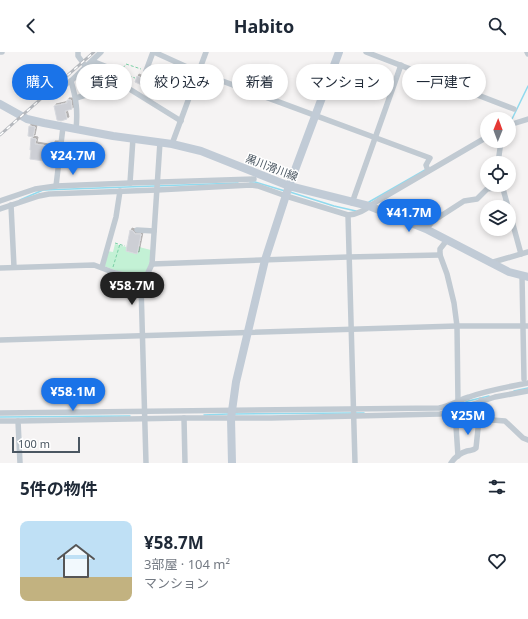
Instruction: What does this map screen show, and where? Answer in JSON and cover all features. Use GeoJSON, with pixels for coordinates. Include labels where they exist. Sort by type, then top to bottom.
{"type":"FeatureCollection","features":[{"type":"Feature","properties":{"kind":"main road"},"geometry":{"type":"LineString","coordinates":[[232,463],[231,413],[236,382],[266,260],[289,186],[339,52]]}},
{"type":"Feature","properties":{"kind":"main road","name":"黒川滑川線"},"geometry":{"type":"LineString","coordinates":[[0,104],[10,111],[27,118],[76,129],[172,144],[201,151],[289,186],[352,203],[369,206],[426,229],[509,272],[525,276]]}},
{"type":"Feature","properties":{"kind":"street"},"geometry":{"type":"LineString","coordinates":[[78,52],[78,56],[84,64]]}},
{"type":"Feature","properties":{"kind":"street"},"geometry":{"type":"LineString","coordinates":[[88,64],[101,52]]}},
{"type":"Feature","properties":{"kind":"street"},"geometry":{"type":"LineString","coordinates":[[149,64],[153,52],[181,64]]}},
{"type":"Feature","properties":{"kind":"street"},"geometry":{"type":"LineString","coordinates":[[168,52],[168,58]]}},
{"type":"Feature","properties":{"kind":"street"},"geometry":{"type":"LineString","coordinates":[[201,64],[206,52]]}},
{"type":"Feature","properties":{"kind":"street"},"geometry":{"type":"LineString","coordinates":[[366,52],[514,109]]}},
{"type":"Feature","properties":{"kind":"street"},"geometry":{"type":"LineString","coordinates":[[92,61],[100,64]]}},
{"type":"Feature","properties":{"kind":"street"},"geometry":{"type":"LineString","coordinates":[[352,203],[401,65]]}},
{"type":"Feature","properties":{"kind":"street"},"geometry":{"type":"LineString","coordinates":[[68,83],[76,76]]}},
{"type":"Feature","properties":{"kind":"street"},"geometry":{"type":"LineString","coordinates":[[71,81],[76,98]]}},
{"type":"Feature","properties":{"kind":"street"},"geometry":{"type":"LineString","coordinates":[[224,81],[430,158],[426,165],[428,171]]}},
{"type":"Feature","properties":{"kind":"street"},"geometry":{"type":"LineString","coordinates":[[132,91],[181,121]]}},
{"type":"Feature","properties":{"kind":"street"},"geometry":{"type":"LineString","coordinates":[[76,100],[76,129]]}},
{"type":"Feature","properties":{"kind":"street"},"geometry":{"type":"LineString","coordinates":[[172,144],[188,100]]}},
{"type":"Feature","properties":{"kind":"street"},"geometry":{"type":"LineString","coordinates":[[516,123],[528,119]]}},
{"type":"Feature","properties":{"kind":"street"},"geometry":{"type":"LineString","coordinates":[[56,186],[63,126]]}},
{"type":"Feature","properties":{"kind":"street"},"geometry":{"type":"LineString","coordinates":[[130,183],[133,138]]}},
{"type":"Feature","properties":{"kind":"street"},"geometry":{"type":"LineString","coordinates":[[0,209],[49,194],[251,185],[348,215],[356,214],[480,141]]}},
{"type":"Feature","properties":{"kind":"street"},"geometry":{"type":"LineString","coordinates":[[146,463],[140,285],[152,264],[160,142]]}},
{"type":"Feature","properties":{"kind":"street"},"geometry":{"type":"LineString","coordinates":[[0,201],[35,188],[56,186],[254,180]]}},
{"type":"Feature","properties":{"kind":"street"},"geometry":{"type":"LineString","coordinates":[[102,267],[108,241],[116,217],[120,192]]}},
{"type":"Feature","properties":{"kind":"street"},"geometry":{"type":"LineString","coordinates":[[426,229],[433,221],[464,201],[477,199],[484,192]]}},
{"type":"Feature","properties":{"kind":"street"},"geometry":{"type":"LineString","coordinates":[[11,205],[14,267]]}},
{"type":"Feature","properties":{"kind":"street"},"geometry":{"type":"LineString","coordinates":[[348,215],[350,330],[355,463]]}},
{"type":"Feature","properties":{"kind":"street"},"geometry":{"type":"LineString","coordinates":[[137,230],[154,231]]}},
{"type":"Feature","properties":{"kind":"street"},"geometry":{"type":"LineString","coordinates":[[516,236],[521,254]]}},
{"type":"Feature","properties":{"kind":"street"},"geometry":{"type":"LineString","coordinates":[[447,240],[440,249],[440,255],[452,296],[457,326],[459,404],[455,411],[458,456]]}},
{"type":"Feature","properties":{"kind":"street"},"geometry":{"type":"LineString","coordinates":[[490,263],[528,252]]}},
{"type":"Feature","properties":{"kind":"street"},"geometry":{"type":"LineString","coordinates":[[152,264],[440,255]]}},
{"type":"Feature","properties":{"kind":"street"},"geometry":{"type":"LineString","coordinates":[[0,268],[94,265],[115,273],[143,279]]}},
{"type":"Feature","properties":{"kind":"street"},"geometry":{"type":"LineString","coordinates":[[459,404],[486,391],[526,381],[525,276]]}},
{"type":"Feature","properties":{"kind":"street"},"geometry":{"type":"LineString","coordinates":[[0,340],[457,326],[526,326]]}},
{"type":"Feature","properties":{"kind":"street"},"geometry":{"type":"LineString","coordinates":[[455,411],[440,414],[353,417],[231,413],[144,411],[1,413],[1,421],[184,418],[231,413],[439,408],[528,391]]}},
{"type":"Feature","properties":{"kind":"street"},"geometry":{"type":"LineString","coordinates":[[451,463],[458,456],[468,450],[474,450],[476,448],[481,400]]}},
{"type":"Feature","properties":{"kind":"street"},"geometry":{"type":"LineString","coordinates":[[184,418],[185,463]]}},
{"type":"Feature","properties":{"kind":"street"},"geometry":{"type":"LineString","coordinates":[[479,419],[505,420],[523,438],[528,440]]}},
{"type":"Feature","properties":{"kind":"street"},"geometry":{"type":"LineString","coordinates":[[18,421],[20,463]]}},
{"type":"Feature","properties":{"kind":"path"},"geometry":{"type":"LineString","coordinates":[[108,241],[125,246]]}},
{"type":"Feature","properties":{"kind":"path"},"geometry":{"type":"LineString","coordinates":[[113,268],[120,244]]}},
{"type":"Feature","properties":{"kind":"green space"},"geometry":{"type":"Polygon","coordinates":[[[115,244],[126,247],[126,251],[137,254],[139,247],[151,250],[148,267],[143,275],[117,271],[104,266],[107,251],[113,252],[115,244]]]}},
{"type":"Feature","properties":{"kind":"building"},"geometry":{"type":"Polygon","coordinates":[[[137,76],[140,77],[140,84],[135,82],[137,76]]]}},
{"type":"Feature","properties":{"kind":"building"},"geometry":{"type":"Polygon","coordinates":[[[67,100],[71,100],[72,109],[65,111],[67,119],[61,121],[57,120],[54,106],[67,103],[67,100]]]}},
{"type":"Feature","properties":{"kind":"building"},"geometry":{"type":"Polygon","coordinates":[[[29,126],[35,127],[33,137],[28,136],[29,126]]]}},
{"type":"Feature","properties":{"kind":"building"},"geometry":{"type":"Polygon","coordinates":[[[31,138],[36,139],[35,144],[53,147],[53,143],[57,143],[56,153],[46,152],[44,161],[30,159],[31,138]]]}},
{"type":"Feature","properties":{"kind":"building"},"geometry":{"type":"Polygon","coordinates":[[[130,230],[135,234],[141,234],[137,254],[126,251],[130,230]]]}},
{"type":"Feature","properties":{"kind":"waterway"},"geometry":{"type":"LineString","coordinates":[[515,112],[528,86]]}},
{"type":"Feature","properties":{"kind":"waterway"},"geometry":{"type":"LineString","coordinates":[[369,202],[425,170]]}},
{"type":"Feature","properties":{"kind":"waterway"},"geometry":{"type":"LineString","coordinates":[[250,182],[255,182],[285,191]]}},
{"type":"Feature","properties":{"kind":"waterway"},"geometry":{"type":"LineString","coordinates":[[20,200],[43,190],[238,183]]}},
{"type":"Feature","properties":{"kind":"waterway"},"geometry":{"type":"LineString","coordinates":[[290,192],[334,206],[356,211]]}},
{"type":"Feature","properties":{"kind":"waterway"},"geometry":{"type":"LineString","coordinates":[[514,391],[528,388]]}},
{"type":"Feature","properties":{"kind":"waterway"},"geometry":{"type":"LineString","coordinates":[[451,409],[468,401],[489,396]]}},
{"type":"Feature","properties":{"kind":"waterway"},"geometry":{"type":"LineString","coordinates":[[234,414],[352,413]]}},
{"type":"Feature","properties":{"kind":"waterway"},"geometry":{"type":"LineString","coordinates":[[356,413],[364,413]]}},
{"type":"Feature","properties":{"kind":"waterway"},"geometry":{"type":"LineString","coordinates":[[204,415],[228,414]]}},
{"type":"Feature","properties":{"kind":"waterway"},"geometry":{"type":"LineString","coordinates":[[0,417],[130,416]]}},
{"type":"Feature","properties":{"kind":"railway"},"geometry":{"type":"LineString","coordinates":[[0,135],[94,52]]}}]}
